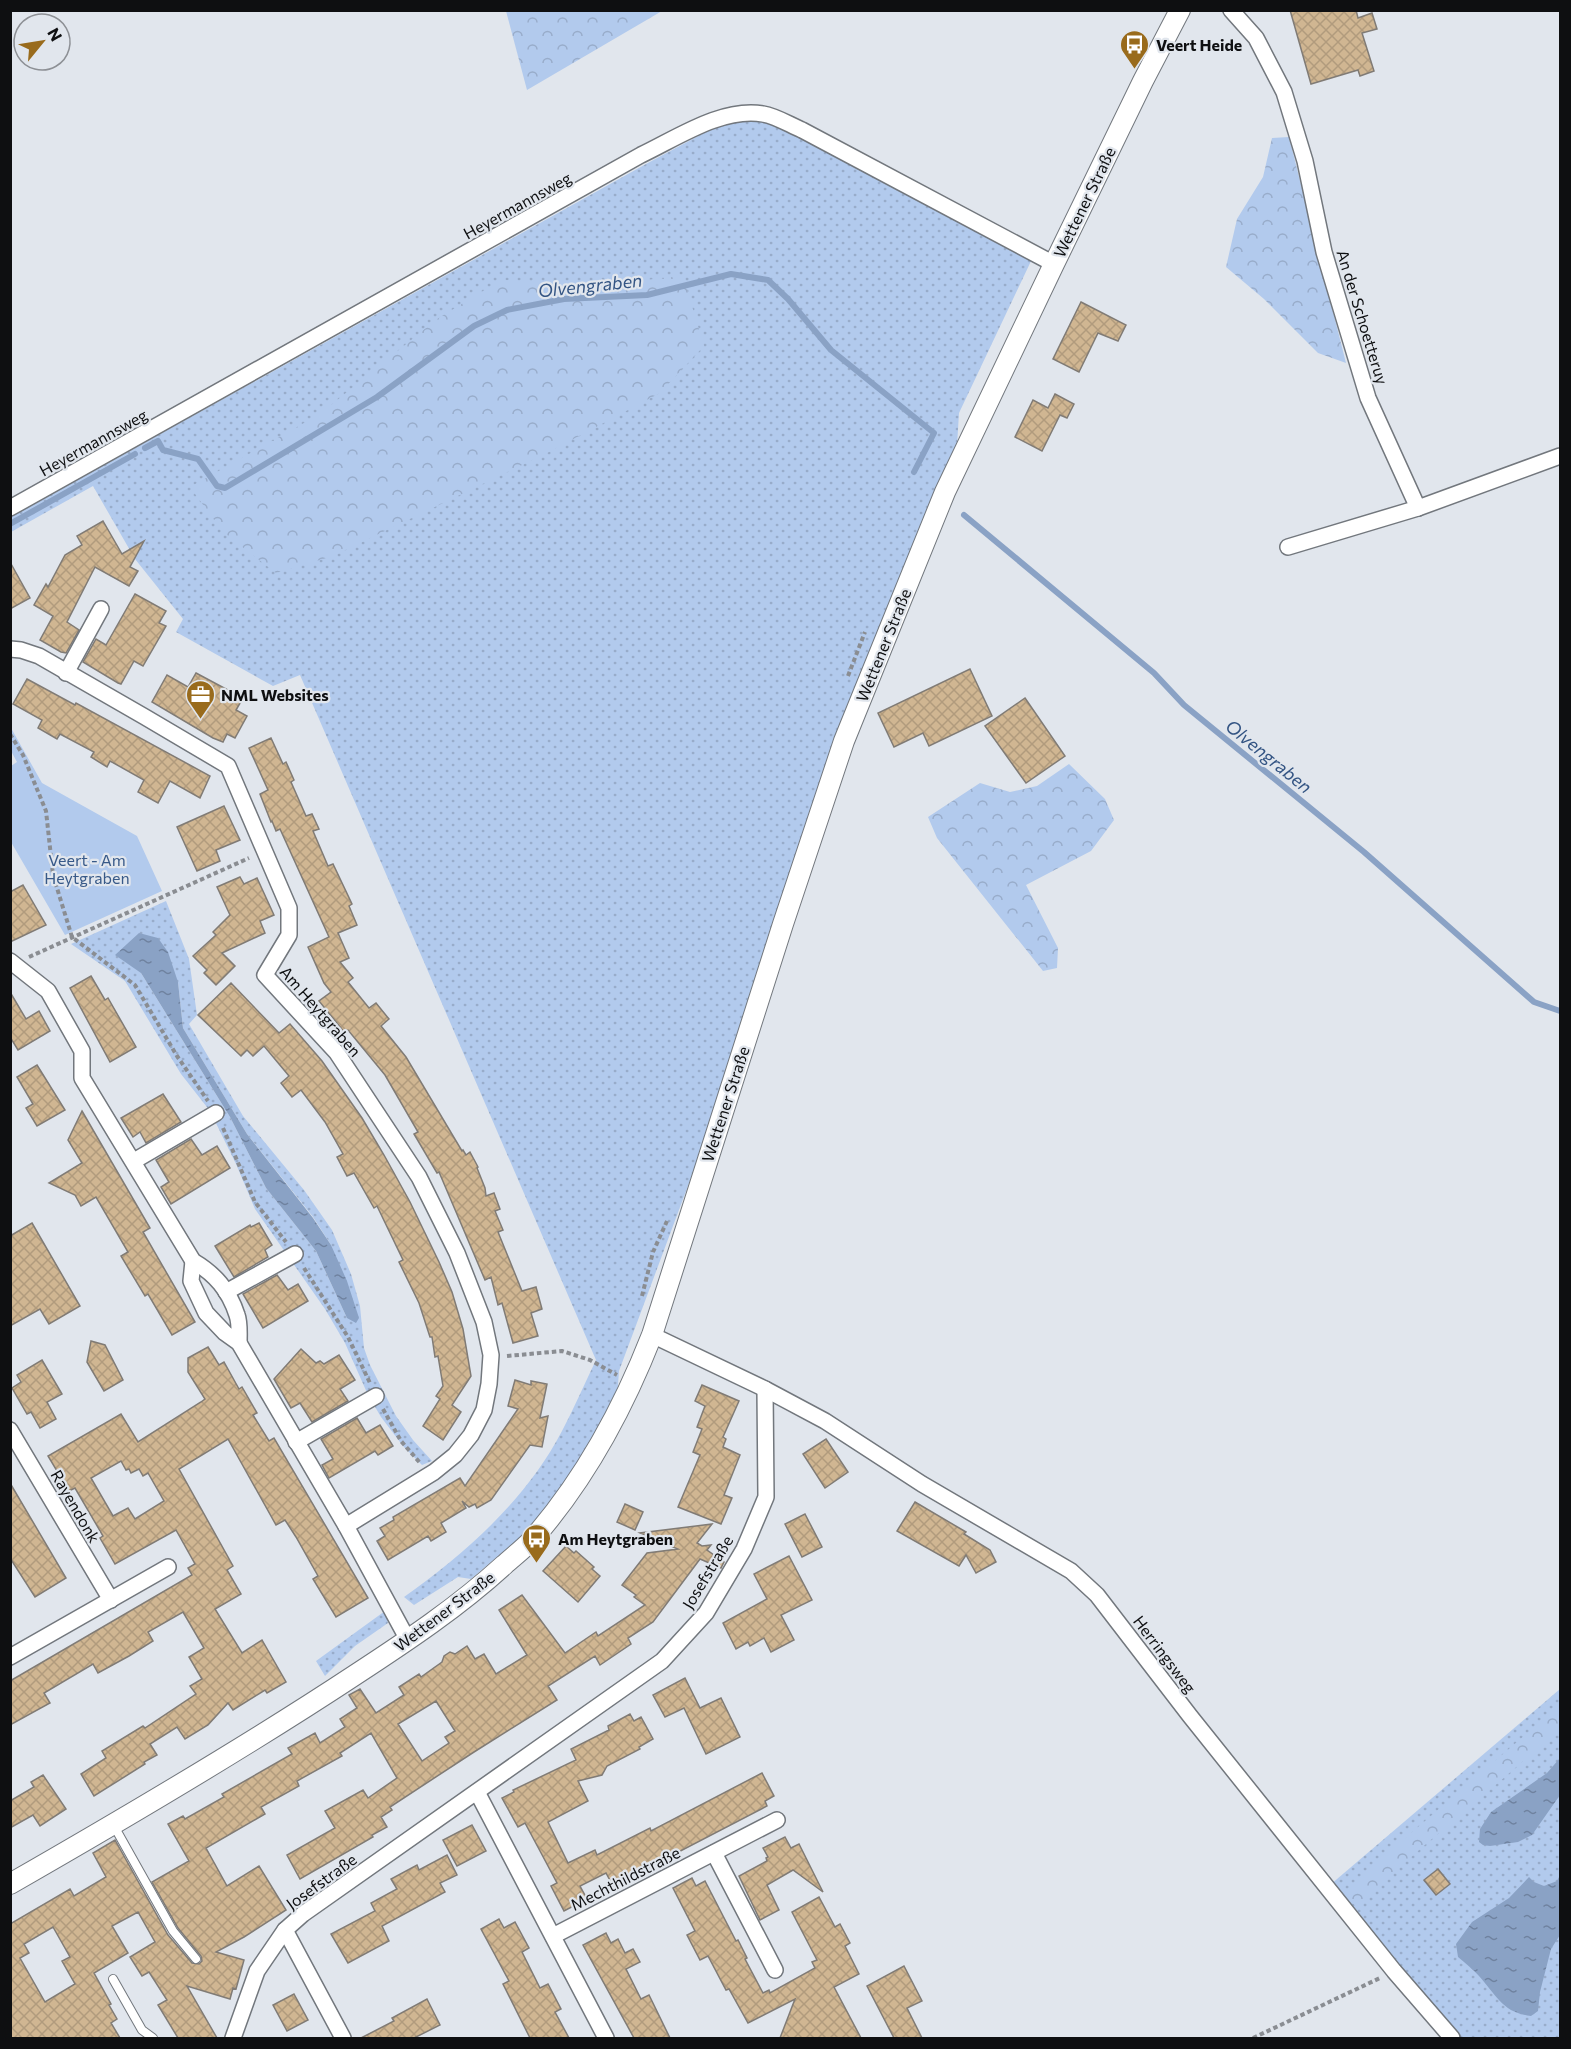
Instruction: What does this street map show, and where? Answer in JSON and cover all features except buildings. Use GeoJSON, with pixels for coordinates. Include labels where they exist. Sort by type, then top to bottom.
{"type":"FeatureCollection","features":[{"type":"Feature","properties":{"kind":"street","name":"Wettener Straße"},"geometry":{"type":"LineString","coordinates":[[10,1884],[113,1825],[294,1715],[408,1640],[473,1594],[530,1542],[570,1492],[633,1384],[652,1335],[844,741],[945,492],[1053,264],[1180,10]]}},
{"type":"Feature","properties":{"kind":"street","name":"An der Schoetteruy"},"geometry":{"type":"LineString","coordinates":[[1231,10],[1256,38],[1284,92],[1305,161],[1324,252],[1368,398],[1418,508]]}},
{"type":"Feature","properties":{"kind":"street","name":"Heyermannsweg"},"geometry":{"type":"LineString","coordinates":[[10,508],[641,155],[716,119],[738,113],[764,114],[802,130],[1053,264]]}},
{"type":"Feature","properties":{"kind":"street"},"geometry":{"type":"LineString","coordinates":[[1288,548],[1418,508],[1560,456]]}},
{"type":"Feature","properties":{"kind":"street"},"geometry":{"type":"LineString","coordinates":[[66,673],[101,609]]}},
{"type":"Feature","properties":{"kind":"street","name":"Am Heytgraben"},"geometry":{"type":"LineString","coordinates":[[10,649],[21,650],[39,657],[228,766],[289,908],[289,935],[265,975],[337,1053],[419,1177],[457,1253],[484,1323],[491,1355],[489,1384],[484,1410],[471,1435],[455,1455],[434,1472],[346,1526]]}},
{"type":"Feature","properties":{"kind":"street"},"geometry":{"type":"LineString","coordinates":[[13,962],[48,991],[82,1051],[82,1078],[193,1262],[211,1272],[226,1292],[238,1316],[239,1343]]}},
{"type":"Feature","properties":{"kind":"street"},"geometry":{"type":"LineString","coordinates":[[134,1161],[216,1113]]}},
{"type":"Feature","properties":{"kind":"street"},"geometry":{"type":"LineString","coordinates":[[226,1292],[295,1254]]}},
{"type":"Feature","properties":{"kind":"street"},"geometry":{"type":"LineString","coordinates":[[193,1262],[191,1281],[206,1313],[225,1334],[239,1343],[346,1526],[408,1640]]}},
{"type":"Feature","properties":{"kind":"street"},"geometry":{"type":"LineString","coordinates":[[652,1335],[765,1389]]}},
{"type":"Feature","properties":{"kind":"street","name":"Josefstraße"},"geometry":{"type":"LineString","coordinates":[[233,2038],[257,1971],[285,1930],[303,1914],[662,1661],[706,1613],[744,1549],[766,1497],[765,1389]]}},
{"type":"Feature","properties":{"kind":"street","name":"Herringsweg"},"geometry":{"type":"LineString","coordinates":[[765,1389],[825,1421],[922,1484],[1071,1571],[1097,1595],[1190,1716],[1394,1971],[1452,2038]]}},
{"type":"Feature","properties":{"kind":"street"},"geometry":{"type":"LineString","coordinates":[[296,1442],[375,1396]]}},
{"type":"Feature","properties":{"kind":"street","name":"Rayendonk"},"geometry":{"type":"LineString","coordinates":[[10,1430],[111,1600]]}},
{"type":"Feature","properties":{"kind":"street"},"geometry":{"type":"LineString","coordinates":[[10,1657],[168,1567]]}},
{"type":"Feature","properties":{"kind":"street"},"geometry":{"type":"LineString","coordinates":[[477,1792],[606,2038]]}},
{"type":"Feature","properties":{"kind":"street","name":"Mechthildstraße"},"geometry":{"type":"LineString","coordinates":[[553,1936],[777,1820]]}},
{"type":"Feature","properties":{"kind":"street"},"geometry":{"type":"LineString","coordinates":[[714,1853],[775,1970]]}},
{"type":"Feature","properties":{"kind":"street"},"geometry":{"type":"LineString","coordinates":[[285,1930],[343,2038]]}},
{"type":"Feature","properties":{"kind":"lane"},"geometry":{"type":"LineString","coordinates":[[113,1825],[173,1931],[196,1959]]}},
{"type":"Feature","properties":{"kind":"lane"},"geometry":{"type":"LineString","coordinates":[[113,1979],[142,2031],[153,2038]]}},
{"type":"Feature","properties":{"kind":"path"},"geometry":{"type":"LineString","coordinates":[[13,962],[265,852]]}},
{"type":"Feature","properties":{"kind":"path"},"geometry":{"type":"LineString","coordinates":[[491,1355],[562,1351],[590,1360],[633,1384]]}},
{"type":"Feature","properties":{"kind":"path"},"geometry":{"type":"LineString","coordinates":[[1253,2038],[1394,1971]]}},
{"type":"Feature","properties":{"kind":"green space"},"geometry":{"type":"Polygon","coordinates":[[[506,10],[662,11],[527,90],[506,10]]]}},
{"type":"Feature","properties":{"kind":"green space"},"geometry":{"type":"Polygon","coordinates":[[[740,121],[762,122],[799,134],[1032,259],[959,413],[954,495],[864,713],[619,1371],[617,1399],[565,1483],[523,1535],[471,1579],[458,1577],[414,1605],[404,1597],[472,1543],[513,1502],[531,1480],[562,1431],[596,1360],[300,675],[273,686],[176,632],[183,619],[135,559],[93,486],[11,532],[11,517],[646,164],[717,126],[740,121]]]}},
{"type":"Feature","properties":{"kind":"green space"},"geometry":{"type":"Polygon","coordinates":[[[1289,137],[1346,363],[1318,353],[1264,299],[1226,267],[1237,219],[1263,177],[1272,138],[1289,137]]]}},
{"type":"Feature","properties":{"kind":"green space"},"geometry":{"type":"Polygon","coordinates":[[[683,276],[704,346],[660,393],[549,452],[333,556],[276,573],[223,532],[190,487],[320,414],[437,319],[501,280],[607,284],[683,276]]]}},
{"type":"Feature","properties":{"kind":"green space","name":"Veert - Am Heytgraben"},"geometry":{"type":"Polygon","coordinates":[[[11,728],[42,783],[137,836],[162,891],[65,935],[11,842],[11,766],[17,762],[11,751],[11,728]]]}},
{"type":"Feature","properties":{"kind":"green space"},"geometry":{"type":"Polygon","coordinates":[[[1069,764],[1105,799],[1114,820],[1091,851],[1026,885],[1058,948],[1057,968],[1043,971],[937,838],[928,817],[980,783],[1010,792],[1037,786],[1069,764]]]}},
{"type":"Feature","properties":{"kind":"green space"},"geometry":{"type":"Polygon","coordinates":[[[166,901],[189,959],[197,1015],[189,1024],[243,1116],[304,1190],[332,1230],[351,1274],[360,1306],[364,1348],[370,1365],[396,1416],[432,1461],[422,1465],[403,1446],[381,1417],[368,1395],[345,1343],[325,1309],[255,1209],[210,1111],[181,1074],[125,981],[71,944],[166,901]],[[141,973],[230,1117],[266,1188],[316,1251],[347,1318],[331,1245],[313,1217],[247,1134],[183,1028],[178,982],[141,973]]]}},
{"type":"Feature","properties":{"kind":"green space"},"geometry":{"type":"Polygon","coordinates":[[[385,1611],[388,1623],[355,1646],[325,1676],[316,1661],[385,1611]]]}},
{"type":"Feature","properties":{"kind":"green space"},"geometry":{"type":"Polygon","coordinates":[[[1560,1689],[1560,2038],[1459,2038],[1330,1885],[1560,1689]]]}},
{"type":"Feature","properties":{"kind":"green space"},"geometry":{"type":"Polygon","coordinates":[[[1560,1705],[1560,1728],[1510,1773],[1356,1906],[1343,1895],[1411,1833],[1560,1705]]]}},
{"type":"Feature","properties":{"kind":"water"},"geometry":{"type":"Polygon","coordinates":[[[139,933],[158,938],[168,952],[178,982],[183,1028],[247,1134],[313,1218],[331,1245],[347,1281],[359,1318],[356,1323],[347,1318],[316,1251],[266,1188],[230,1117],[141,973],[115,955],[139,933]]]}},
{"type":"Feature","properties":{"kind":"water"},"geometry":{"type":"Polygon","coordinates":[[[1560,1758],[1560,1795],[1532,1835],[1518,1842],[1490,1846],[1479,1842],[1480,1829],[1491,1812],[1547,1773],[1560,1758]]]}},
{"type":"Feature","properties":{"kind":"water"},"geometry":{"type":"Polygon","coordinates":[[[1560,1875],[1560,1935],[1551,1949],[1540,1992],[1538,2011],[1531,2016],[1521,2014],[1501,2002],[1477,1973],[1458,1957],[1456,1944],[1472,1922],[1509,1898],[1529,1877],[1544,1886],[1557,1881],[1560,1875]]]}},
{"type":"Feature","properties":{"kind":"waterway","name":"Olvengraben"},"geometry":{"type":"LineString","coordinates":[[145,448],[158,441],[163,450],[198,459],[217,486],[225,488],[377,397],[474,326],[507,310],[564,299],[647,295],[731,274],[768,280],[788,299],[831,350],[934,433],[914,472]]}},
{"type":"Feature","properties":{"kind":"waterway","name":"Olvengraben"},"geometry":{"type":"LineString","coordinates":[[10,524],[135,454]]}},
{"type":"Feature","properties":{"kind":"waterway","name":"Olvengraben"},"geometry":{"type":"LineString","coordinates":[[964,515],[1154,673],[1184,705],[1364,852],[1534,1002],[1560,1011]]}},
{"type":"Feature","properties":{"kind":"place","name":"Veert Heide"},"geometry":{"type":"Point","coordinates":[1135,70]}},
{"type":"Feature","properties":{"kind":"place","name":"NML Websites"},"geometry":{"type":"Point","coordinates":[200,720]}},
{"type":"Feature","properties":{"kind":"place","name":"Am Heytgraben"},"geometry":{"type":"Point","coordinates":[537,1564]}}]}
